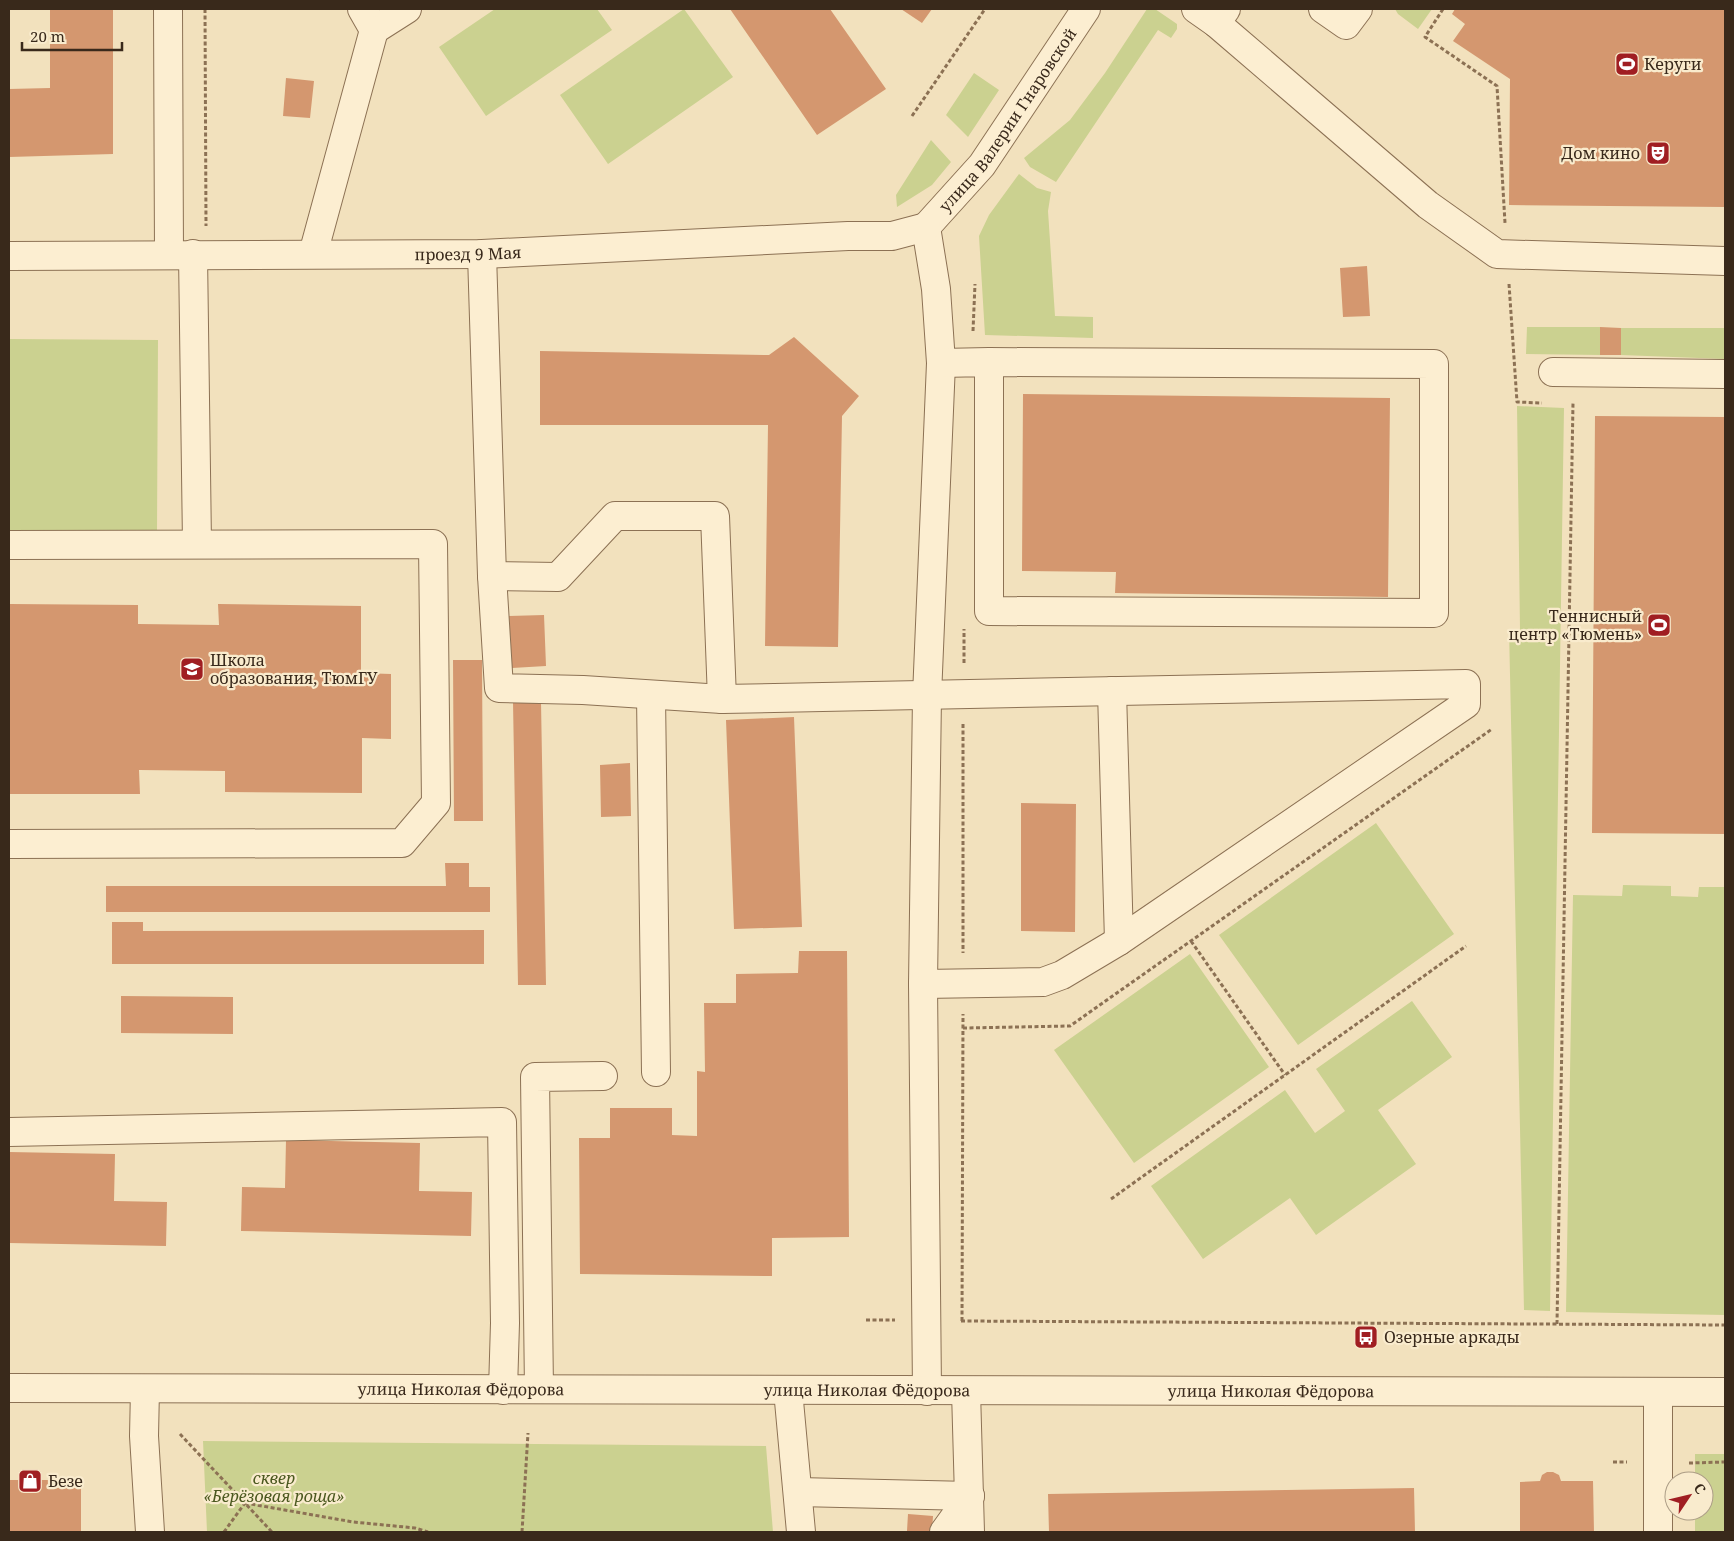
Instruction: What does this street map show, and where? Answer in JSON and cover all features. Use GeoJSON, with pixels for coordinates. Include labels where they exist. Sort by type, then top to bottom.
{"type":"FeatureCollection","features":[{"type":"Feature","properties":{"kind":"street"},"geometry":{"type":"LineString","coordinates":[[168,9],[189,254],[196,544]]}},
{"type":"Feature","properties":{"kind":"street"},"geometry":{"type":"LineString","coordinates":[[313,254],[368,19],[406,9]]}},
{"type":"Feature","properties":{"kind":"street","name":"улица Валерии Гнаровской"},"geometry":{"type":"LineString","coordinates":[[926,227],[982,165],[1086,9]]}},
{"type":"Feature","properties":{"kind":"street"},"geometry":{"type":"LineString","coordinates":[[1323,9],[1346,25],[1358,9]]}},
{"type":"Feature","properties":{"kind":"street"},"geometry":{"type":"LineString","coordinates":[[1213,14],[1428,205],[1497,254],[1725,261]]}},
{"type":"Feature","properties":{"kind":"street"},"geometry":{"type":"LineString","coordinates":[[926,227],[936,289],[941,363],[927,696],[923,984],[927,1391]]}},
{"type":"Feature","properties":{"kind":"street","name":"проезд 9 Мая"},"geometry":{"type":"LineString","coordinates":[[9,256],[482,254],[848,236],[892,236],[926,227]]}},
{"type":"Feature","properties":{"kind":"street"},"geometry":{"type":"LineString","coordinates":[[482,254],[492,576],[499,688],[583,690],[651,696],[722,698],[927,696],[1466,684],[1466,704],[1119,940],[1062,975],[1043,982],[923,984]]}},
{"type":"Feature","properties":{"kind":"street"},"geometry":{"type":"LineString","coordinates":[[941,363],[980,362],[1434,364],[1434,613],[989,612],[980,362]]}},
{"type":"Feature","properties":{"kind":"street"},"geometry":{"type":"LineString","coordinates":[[1553,372],[1725,374]]}},
{"type":"Feature","properties":{"kind":"street"},"geometry":{"type":"LineString","coordinates":[[492,576],[558,577],[615,516],[715,516],[722,698]]}},
{"type":"Feature","properties":{"kind":"street"},"geometry":{"type":"LineString","coordinates":[[9,545],[433,544],[436,803],[402,843],[9,844]]}},
{"type":"Feature","properties":{"kind":"street"},"geometry":{"type":"LineString","coordinates":[[1112,691],[1119,940]]}},
{"type":"Feature","properties":{"kind":"street"},"geometry":{"type":"LineString","coordinates":[[651,696],[656,1072]]}},
{"type":"Feature","properties":{"kind":"street"},"geometry":{"type":"LineString","coordinates":[[539,1389],[535,1076],[603,1076]]}},
{"type":"Feature","properties":{"kind":"street"},"geometry":{"type":"LineString","coordinates":[[9,1132],[502,1122],[505,1323],[503,1390]]}},
{"type":"Feature","properties":{"kind":"street","name":"улица Николая Фёдорова"},"geometry":{"type":"LineString","coordinates":[[9,1388],[1725,1392]]}},
{"type":"Feature","properties":{"kind":"street"},"geometry":{"type":"LineString","coordinates":[[145,1389],[144,1436],[150,1532]]}},
{"type":"Feature","properties":{"kind":"street"},"geometry":{"type":"LineString","coordinates":[[788,1390],[802,1532]]}},
{"type":"Feature","properties":{"kind":"street"},"geometry":{"type":"LineString","coordinates":[[966,1391],[970,1532]]}},
{"type":"Feature","properties":{"kind":"street"},"geometry":{"type":"LineString","coordinates":[[1658,1393],[1658,1532]]}},
{"type":"Feature","properties":{"kind":"street"},"geometry":{"type":"LineString","coordinates":[[798,1492],[970,1496]]}},
{"type":"Feature","properties":{"kind":"street"},"geometry":{"type":"LineString","coordinates":[[944,1532],[970,1496]]}},
{"type":"Feature","properties":{"kind":"path"},"geometry":{"type":"LineString","coordinates":[[189,254],[205,9]]}},
{"type":"Feature","properties":{"kind":"path"},"geometry":{"type":"LineString","coordinates":[[912,116],[985,9]]}},
{"type":"Feature","properties":{"kind":"path"},"geometry":{"type":"LineString","coordinates":[[976,284],[980,362]]}},
{"type":"Feature","properties":{"kind":"path"},"geometry":{"type":"LineString","coordinates":[[1557,1324],[1573,403],[1582,403]]}},
{"type":"Feature","properties":{"kind":"path"},"geometry":{"type":"LineString","coordinates":[[964,626],[962,1321],[1725,1325]]}},
{"type":"Feature","properties":{"kind":"path"},"geometry":{"type":"LineString","coordinates":[[963,1028],[1070,1026],[1492,729]]}},
{"type":"Feature","properties":{"kind":"path"},"geometry":{"type":"LineString","coordinates":[[1191,941],[1285,1075]]}},
{"type":"Feature","properties":{"kind":"path"},"geometry":{"type":"LineString","coordinates":[[1110,1199],[1466,946]]}},
{"type":"Feature","properties":{"kind":"path"},"geometry":{"type":"LineString","coordinates":[[522,1532],[528,1433]]}},
{"type":"Feature","properties":{"kind":"path"},"geometry":{"type":"LineString","coordinates":[[180,1434],[272,1532]]}},
{"type":"Feature","properties":{"kind":"path"},"geometry":{"type":"LineString","coordinates":[[224,1532],[245,1503]]}},
{"type":"Feature","properties":{"kind":"path"},"geometry":{"type":"LineString","coordinates":[[245,1503],[353,1522],[416,1528],[428,1532]]}},
{"type":"Feature","properties":{"kind":"green space"},"geometry":{"type":"Polygon","coordinates":[[[495,9],[597,9],[612,30],[486,116],[439,47],[495,9]]]}},
{"type":"Feature","properties":{"kind":"green space"},"geometry":{"type":"Polygon","coordinates":[[[684,9],[733,77],[608,164],[560,95],[684,9]]]}},
{"type":"Feature","properties":{"kind":"green space"},"geometry":{"type":"Polygon","coordinates":[[[1147,9],[1155,9],[1177,24],[1177,29],[1171,38],[1158,30],[1056,182],[1030,167],[1024,158],[1070,120],[1105,73],[1147,9]]]}},
{"type":"Feature","properties":{"kind":"green space"},"geometry":{"type":"Polygon","coordinates":[[[1395,9],[1432,9],[1418,29],[1398,14],[1395,9]]]}},
{"type":"Feature","properties":{"kind":"green space"},"geometry":{"type":"Polygon","coordinates":[[[974,73],[999,90],[968,137],[946,115],[974,73]]]}},
{"type":"Feature","properties":{"kind":"green space"},"geometry":{"type":"Polygon","coordinates":[[[931,140],[951,162],[932,185],[897,207],[896,195],[931,140]]]}},
{"type":"Feature","properties":{"kind":"green space"},"geometry":{"type":"Polygon","coordinates":[[[1019,174],[1037,188],[1051,192],[1048,211],[1055,316],[1093,317],[1093,338],[985,335],[979,236],[989,215],[1019,174]]]}},
{"type":"Feature","properties":{"kind":"green space"},"geometry":{"type":"Polygon","coordinates":[[[1527,327],[1600,327],[1600,355],[1526,354],[1527,327]]]}},
{"type":"Feature","properties":{"kind":"green space"},"geometry":{"type":"Polygon","coordinates":[[[1621,328],[1725,328],[1725,359],[1621,355],[1621,328]]]}},
{"type":"Feature","properties":{"kind":"green space"},"geometry":{"type":"Polygon","coordinates":[[[9,339],[158,340],[157,532],[9,531],[9,339]]]}},
{"type":"Feature","properties":{"kind":"green space"},"geometry":{"type":"Polygon","coordinates":[[[1517,406],[1564,408],[1550,1311],[1524,1310],[1509,629],[1520,629],[1517,406]]]}},
{"type":"Feature","properties":{"kind":"green space"},"geometry":{"type":"Polygon","coordinates":[[[1376,823],[1454,934],[1298,1045],[1219,935],[1376,823]]]}},
{"type":"Feature","properties":{"kind":"green space"},"geometry":{"type":"Polygon","coordinates":[[[1623,885],[1671,886],[1671,896],[1698,897],[1699,887],[1725,887],[1725,1315],[1566,1312],[1573,895],[1622,896],[1623,885]]]}},
{"type":"Feature","properties":{"kind":"green space"},"geometry":{"type":"Polygon","coordinates":[[[1190,954],[1269,1067],[1134,1163],[1054,1050],[1190,954]]]}},
{"type":"Feature","properties":{"kind":"green space"},"geometry":{"type":"Polygon","coordinates":[[[1412,1001],[1452,1057],[1378,1110],[1416,1164],[1316,1235],[1290,1198],[1203,1259],[1151,1186],[1285,1090],[1315,1133],[1345,1111],[1316,1069],[1412,1001]]]}},
{"type":"Feature","properties":{"kind":"green space","name":"сквер «Берёзовая роща»"},"geometry":{"type":"Polygon","coordinates":[[[203,1441],[766,1446],[773,1532],[207,1532],[203,1441]]]}},
{"type":"Feature","properties":{"kind":"green space"},"geometry":{"type":"Polygon","coordinates":[[[1695,1454],[1725,1454],[1725,1532],[1695,1532],[1695,1521],[1714,1521],[1714,1471],[1695,1471],[1695,1454]]]}},
{"type":"Feature","properties":{"kind":"building"},"geometry":{"type":"Polygon","coordinates":[[[50,9],[113,9],[113,154],[9,157],[9,89],[50,88],[50,9]]]}},
{"type":"Feature","properties":{"kind":"building"},"geometry":{"type":"Polygon","coordinates":[[[730,9],[830,9],[886,89],[817,135],[730,9]]]}},
{"type":"Feature","properties":{"kind":"building"},"geometry":{"type":"Polygon","coordinates":[[[901,9],[932,9],[922,23],[901,9]]]}},
{"type":"Feature","properties":{"kind":"building"},"geometry":{"type":"Polygon","coordinates":[[[1455,9],[1725,9],[1725,207],[1509,205],[1510,79],[1453,41],[1465,24],[1452,14],[1455,9]]]}},
{"type":"Feature","properties":{"kind":"building"},"geometry":{"type":"Polygon","coordinates":[[[286,78],[314,81],[310,118],[283,116],[286,78]]]}},
{"type":"Feature","properties":{"kind":"building"},"geometry":{"type":"Polygon","coordinates":[[[1367,266],[1370,316],[1343,317],[1340,268],[1367,266]]]}},
{"type":"Feature","properties":{"kind":"building"},"geometry":{"type":"Polygon","coordinates":[[[1600,327],[1621,328],[1621,355],[1600,355],[1600,327]]]}},
{"type":"Feature","properties":{"kind":"building"},"geometry":{"type":"Polygon","coordinates":[[[794,337],[859,396],[842,416],[838,647],[765,646],[768,425],[540,425],[540,351],[769,355],[794,337]]]}},
{"type":"Feature","properties":{"kind":"building"},"geometry":{"type":"Polygon","coordinates":[[[1023,394],[1390,398],[1388,597],[1115,593],[1116,572],[1022,571],[1023,394]]]}},
{"type":"Feature","properties":{"kind":"building","name":"Теннисный центр «Тюмень»"},"geometry":{"type":"Polygon","coordinates":[[[1595,416],[1725,417],[1725,834],[1592,833],[1595,416]]]}},
{"type":"Feature","properties":{"kind":"building"},"geometry":{"type":"Polygon","coordinates":[[[9,604],[138,605],[138,624],[219,625],[218,604],[361,606],[361,673],[391,674],[391,739],[362,738],[362,793],[225,792],[225,771],[139,770],[140,794],[9,794],[9,604]]]}},
{"type":"Feature","properties":{"kind":"building"},"geometry":{"type":"Polygon","coordinates":[[[544,615],[546,666],[512,668],[509,616],[544,615]]]}},
{"type":"Feature","properties":{"kind":"building"},"geometry":{"type":"Polygon","coordinates":[[[453,660],[482,660],[483,821],[454,821],[453,660]]]}},
{"type":"Feature","properties":{"kind":"building"},"geometry":{"type":"Polygon","coordinates":[[[513,702],[541,702],[546,985],[518,985],[513,702]]]}},
{"type":"Feature","properties":{"kind":"building"},"geometry":{"type":"Polygon","coordinates":[[[794,717],[802,927],[734,929],[726,720],[794,717]]]}},
{"type":"Feature","properties":{"kind":"building"},"geometry":{"type":"Polygon","coordinates":[[[630,763],[631,816],[601,817],[600,765],[630,763]]]}},
{"type":"Feature","properties":{"kind":"building"},"geometry":{"type":"Polygon","coordinates":[[[1021,803],[1076,804],[1075,932],[1021,931],[1021,803]]]}},
{"type":"Feature","properties":{"kind":"building"},"geometry":{"type":"Polygon","coordinates":[[[445,863],[469,863],[469,887],[490,887],[490,912],[106,912],[106,886],[446,886],[445,863]]]}},
{"type":"Feature","properties":{"kind":"building"},"geometry":{"type":"Polygon","coordinates":[[[112,922],[143,922],[143,931],[484,930],[484,964],[112,964],[112,922]]]}},
{"type":"Feature","properties":{"kind":"building"},"geometry":{"type":"Polygon","coordinates":[[[799,951],[847,951],[849,1237],[772,1238],[772,1276],[580,1274],[579,1138],[610,1138],[610,1108],[672,1108],[672,1135],[697,1136],[697,1071],[705,1072],[704,1003],[736,1003],[736,974],[798,973],[799,951]]]}},
{"type":"Feature","properties":{"kind":"building"},"geometry":{"type":"Polygon","coordinates":[[[121,996],[233,997],[233,1034],[121,1033],[121,996]]]}},
{"type":"Feature","properties":{"kind":"building"},"geometry":{"type":"Polygon","coordinates":[[[286,1140],[420,1143],[419,1191],[472,1192],[471,1236],[241,1231],[242,1187],[285,1188],[286,1140]]]}},
{"type":"Feature","properties":{"kind":"building"},"geometry":{"type":"Polygon","coordinates":[[[9,1152],[115,1154],[114,1201],[167,1202],[166,1246],[9,1243],[9,1152]]]}},
{"type":"Feature","properties":{"kind":"building"},"geometry":{"type":"Polygon","coordinates":[[[1547,1472],[1559,1475],[1561,1481],[1593,1481],[1594,1532],[1520,1532],[1520,1482],[1540,1481],[1542,1475],[1547,1472]]]}},
{"type":"Feature","properties":{"kind":"building"},"geometry":{"type":"Polygon","coordinates":[[[9,1480],[81,1480],[81,1532],[9,1532],[9,1480]]]}},
{"type":"Feature","properties":{"kind":"building"},"geometry":{"type":"Polygon","coordinates":[[[1414,1488],[1415,1532],[1049,1532],[1048,1494],[1414,1488]]]}},
{"type":"Feature","properties":{"kind":"building"},"geometry":{"type":"Polygon","coordinates":[[[908,1514],[933,1516],[932,1532],[907,1531],[908,1514]]]}},
{"type":"Feature","properties":{"kind":"place","name":"Керуги"},"geometry":{"type":"Point","coordinates":[1627,64]}},
{"type":"Feature","properties":{"kind":"place","name":"Дом кино"},"geometry":{"type":"Point","coordinates":[1658,153]}},
{"type":"Feature","properties":{"kind":"place","name":"Теннисный центр «Тюмень»"},"geometry":{"type":"Point","coordinates":[1659,625]}},
{"type":"Feature","properties":{"kind":"place","name":"Школа образования, ТюмГУ"},"geometry":{"type":"Point","coordinates":[192,669]}},
{"type":"Feature","properties":{"kind":"place","name":"Озерные аркады"},"geometry":{"type":"Point","coordinates":[1366,1337]}},
{"type":"Feature","properties":{"kind":"place","name":"Безе"},"geometry":{"type":"Point","coordinates":[30,1481]}}]}
